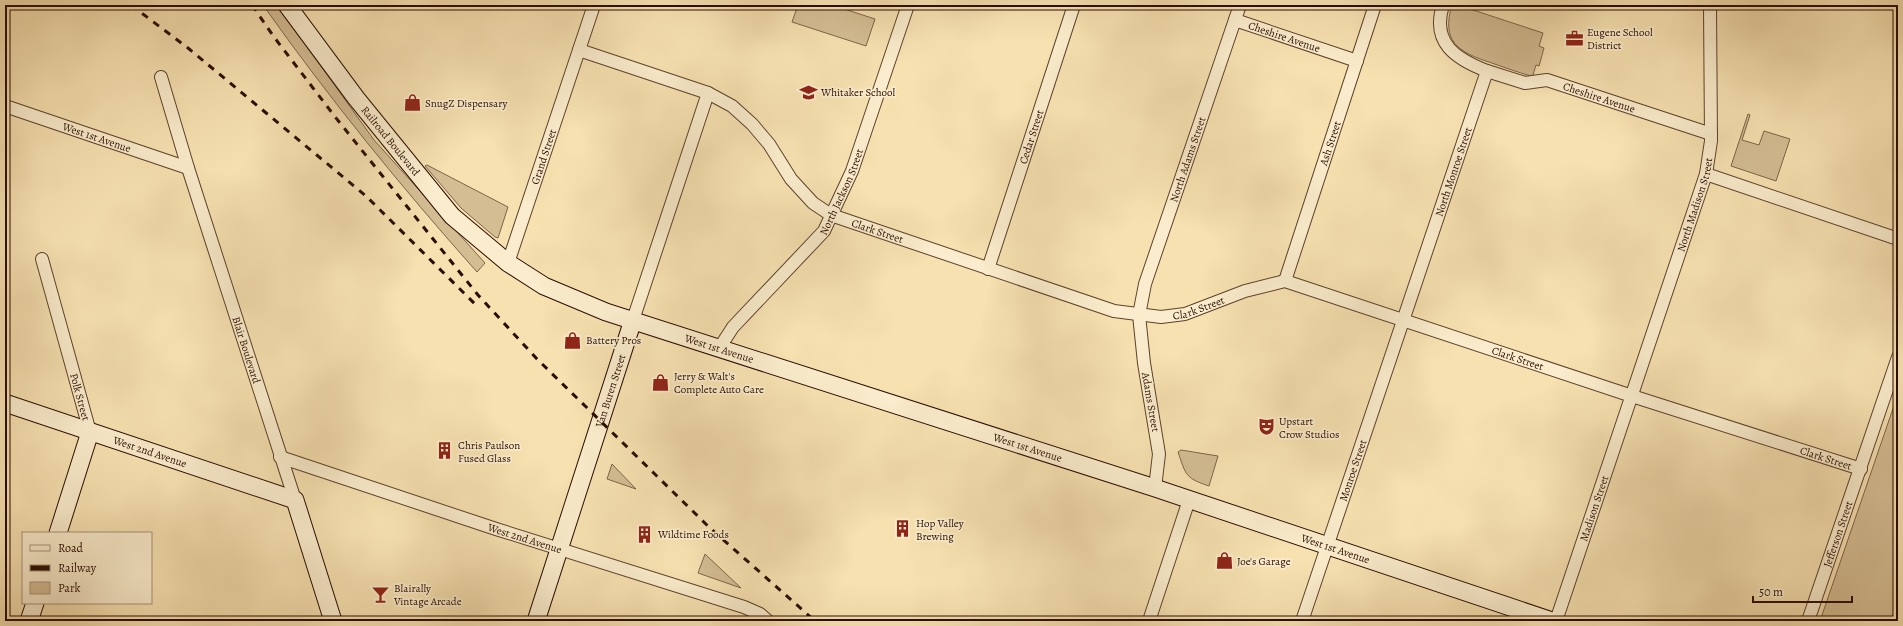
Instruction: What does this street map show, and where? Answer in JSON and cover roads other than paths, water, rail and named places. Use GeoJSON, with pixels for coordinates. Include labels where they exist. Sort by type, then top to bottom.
{"type":"FeatureCollection","features":[{"type":"Feature","properties":{"kind":"street","name":"Railroad Boulevard"},"geometry":{"type":"LineString","coordinates":[[287,5],[356,98],[425,185],[452,216],[508,263]]}},
{"type":"Feature","properties":{"kind":"street","name":"Grand Street"},"geometry":{"type":"LineString","coordinates":[[508,263],[594,5]]}},
{"type":"Feature","properties":{"kind":"street","name":"North Jackson Street"},"geometry":{"type":"LineString","coordinates":[[720,347],[733,327],[824,231],[852,171],[908,5]]}},
{"type":"Feature","properties":{"kind":"street","name":"Cedar Street"},"geometry":{"type":"LineString","coordinates":[[988,268],[1074,5]]}},
{"type":"Feature","properties":{"kind":"street","name":"North Adams Street"},"geometry":{"type":"LineString","coordinates":[[1139,315],[1146,284],[1240,5]]}},
{"type":"Feature","properties":{"kind":"street","name":"Ash Street"},"geometry":{"type":"LineString","coordinates":[[1285,281],[1375,5]]}},
{"type":"Feature","properties":{"kind":"street"},"geometry":{"type":"LineString","coordinates":[[1443,5],[1439,21],[1440,30],[1446,44],[1452,52],[1464,61],[1487,70]]}},
{"type":"Feature","properties":{"kind":"street","name":"North Madison Street"},"geometry":{"type":"LineString","coordinates":[[1632,396],[1706,174],[1711,134],[1710,5]]}},
{"type":"Feature","properties":{"kind":"street","name":"Cheshire Avenue"},"geometry":{"type":"LineString","coordinates":[[1235,20],[1356,61]]}},
{"type":"Feature","properties":{"kind":"street","name":"Clark Street"},"geometry":{"type":"LineString","coordinates":[[579,50],[708,92],[732,106],[752,124],[769,144],[791,179],[813,203],[831,215],[1114,311],[1161,317],[1185,314],[1245,291],[1285,281],[1632,396],[1861,469]]}},
{"type":"Feature","properties":{"kind":"street","name":"Cheshire Avenue"},"geometry":{"type":"LineString","coordinates":[[1487,70],[1526,83],[1547,80],[1711,134]]}},
{"type":"Feature","properties":{"kind":"street","name":"North Monroe Street"},"geometry":{"type":"LineString","coordinates":[[1403,320],[1487,70]]}},
{"type":"Feature","properties":{"kind":"street","name":"Blair Boulevard"},"geometry":{"type":"LineString","coordinates":[[161,77],[188,168],[333,621]]}},
{"type":"Feature","properties":{"kind":"street","name":"Van Buren Street"},"geometry":{"type":"LineString","coordinates":[[536,621],[708,92]]}},
{"type":"Feature","properties":{"kind":"street","name":"West 1st Avenue"},"geometry":{"type":"LineString","coordinates":[[5,106],[188,168]]}},
{"type":"Feature","properties":{"kind":"street"},"geometry":{"type":"LineString","coordinates":[[1706,174],[1898,239]]}},
{"type":"Feature","properties":{"kind":"street","name":"Polk Street"},"geometry":{"type":"LineString","coordinates":[[42,259],[90,432],[58,532]]}},
{"type":"Feature","properties":{"kind":"street","name":"West 1st Avenue"},"geometry":{"type":"LineString","coordinates":[[508,263],[544,286],[601,310],[1155,488],[1552,621]]}},
{"type":"Feature","properties":{"kind":"street","name":"Adams Street"},"geometry":{"type":"LineString","coordinates":[[1139,315],[1143,356],[1159,454],[1155,488]]}},
{"type":"Feature","properties":{"kind":"street","name":"Monroe Street"},"geometry":{"type":"LineString","coordinates":[[1302,621],[1403,320]]}},
{"type":"Feature","properties":{"kind":"street","name":"Jefferson Street"},"geometry":{"type":"LineString","coordinates":[[1808,621],[1898,357]]}},
{"type":"Feature","properties":{"kind":"street","name":"Madison Street"},"geometry":{"type":"LineString","coordinates":[[1556,621],[1632,396]]}},
{"type":"Feature","properties":{"kind":"street","name":"West 2nd Avenue"},"geometry":{"type":"LineString","coordinates":[[5,403],[295,500]]}},
{"type":"Feature","properties":{"kind":"street","name":"West 2nd Avenue"},"geometry":{"type":"LineString","coordinates":[[280,457],[559,549],[744,607],[760,614],[768,621]]}},
{"type":"Feature","properties":{"kind":"street"},"geometry":{"type":"LineString","coordinates":[[1149,621],[1189,500]]}},
{"type":"Feature","properties":{"kind":"street"},"geometry":{"type":"LineString","coordinates":[[29,621],[35,604]]}},
{"type":"Feature","properties":{"kind":"railway"},"geometry":{"type":"LineString","coordinates":[[131,5],[188,48],[366,196],[476,305]]}},
{"type":"Feature","properties":{"kind":"railway"},"geometry":{"type":"LineString","coordinates":[[252,5],[274,37],[336,118],[478,295],[537,359],[710,528],[815,621]]}},
{"type":"Feature","properties":{"kind":"place","name":"Eugene School District"},"geometry":{"type":"Point","coordinates":[1574,38]}},
{"type":"Feature","properties":{"kind":"place","name":"Whitaker School"},"geometry":{"type":"Point","coordinates":[808,92]}},
{"type":"Feature","properties":{"kind":"place","name":"SnugZ Dispensary"},"geometry":{"type":"Point","coordinates":[412,103]}},
{"type":"Feature","properties":{"kind":"place","name":"Battery Pros"},"geometry":{"type":"Point","coordinates":[573,340]}},
{"type":"Feature","properties":{"kind":"place","name":"Jerry & Walt's Complete Auto Care"},"geometry":{"type":"Point","coordinates":[661,382]}},
{"type":"Feature","properties":{"kind":"place","name":"Upstart Crow Studios"},"geometry":{"type":"Point","coordinates":[1266,427]}},
{"type":"Feature","properties":{"kind":"place","name":"Chris Paulson Fused Glass"},"geometry":{"type":"Point","coordinates":[445,451]}},
{"type":"Feature","properties":{"kind":"place","name":"Hop Valley Brewing"},"geometry":{"type":"Point","coordinates":[903,529]}},
{"type":"Feature","properties":{"kind":"place","name":"Wildtime Foods"},"geometry":{"type":"Point","coordinates":[645,534]}},
{"type":"Feature","properties":{"kind":"place","name":"Joe's Garage"},"geometry":{"type":"Point","coordinates":[1224,561]}},
{"type":"Feature","properties":{"kind":"place","name":"Blairally Vintage Arcade"},"geometry":{"type":"Point","coordinates":[381,594]}}]}
